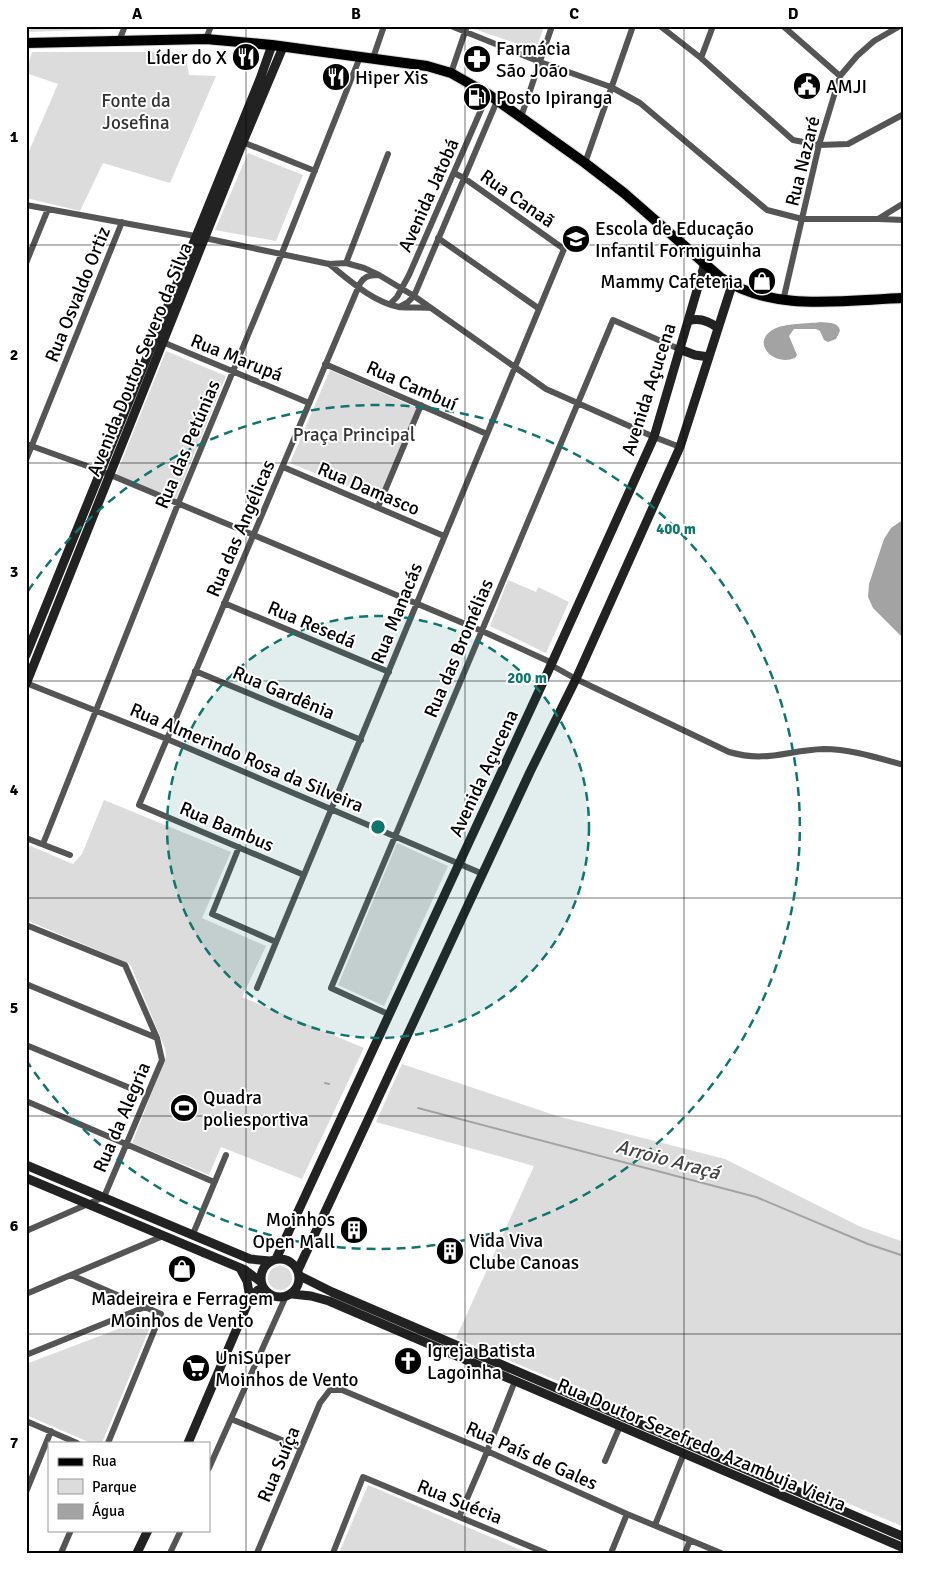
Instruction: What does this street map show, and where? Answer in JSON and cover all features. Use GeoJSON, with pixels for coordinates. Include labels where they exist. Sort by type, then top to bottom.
{"type":"FeatureCollection","features":[{"type":"Feature","properties":{"kind":"main road"},"geometry":{"type":"LineString","coordinates":[[27,44],[206,39],[272,45],[427,66],[451,73],[488,94],[585,162],[624,193],[720,277],[732,285],[755,295],[783,301],[810,302],[904,298]]}},
{"type":"Feature","properties":{"kind":"main road","name":"Avenida Doutor Severo da Silva"},"geometry":{"type":"LineString","coordinates":[[264,81],[272,45]]}},
{"type":"Feature","properties":{"kind":"main road","name":"Avenida Doutor Severo da Silva"},"geometry":{"type":"LineString","coordinates":[[26,683],[110,475],[195,236],[239,141],[264,81],[283,47]]}},
{"type":"Feature","properties":{"kind":"main road","name":"Avenida Doutor Severo da Silva"},"geometry":{"type":"LineString","coordinates":[[26,655],[101,471],[205,238],[239,141]]}},
{"type":"Feature","properties":{"kind":"main road","name":"Avenida Açucena"},"geometry":{"type":"LineString","coordinates":[[273,1260],[551,665],[654,437],[705,263]]}},
{"type":"Feature","properties":{"kind":"main road"},"geometry":{"type":"LineString","coordinates":[[26,1178],[240,1268],[274,1296],[289,1295],[300,1283],[299,1273],[530,772],[576,679],[680,447],[732,285]]}},
{"type":"Feature","properties":{"kind":"main road"},"geometry":{"type":"LineString","coordinates":[[688,321],[703,320],[718,328]]}},
{"type":"Feature","properties":{"kind":"main road"},"geometry":{"type":"LineString","coordinates":[[680,349],[695,355],[709,357]]}},
{"type":"Feature","properties":{"kind":"main road"},"geometry":{"type":"LineString","coordinates":[[26,1165],[250,1259],[289,1260],[299,1273]]}},
{"type":"Feature","properties":{"kind":"main road"},"geometry":{"type":"LineString","coordinates":[[188,1442],[250,1298],[263,1285],[262,1270],[273,1260]]}},
{"type":"Feature","properties":{"kind":"main road"},"geometry":{"type":"LineString","coordinates":[[240,1268],[247,1281],[250,1298]]}},
{"type":"Feature","properties":{"kind":"main road","name":"Rua Doutor Sezefredo Azambuja Vieira"},"geometry":{"type":"LineString","coordinates":[[299,1273],[332,1292],[904,1537]]}},
{"type":"Feature","properties":{"kind":"main road","name":"Rua Doutor Sezefredo Azambuja Vieira"},"geometry":{"type":"LineString","coordinates":[[289,1295],[311,1296],[328,1301],[904,1548]]}},
{"type":"Feature","properties":{"kind":"main road"},"geometry":{"type":"LineString","coordinates":[[137,1553],[147,1532]]}},
{"type":"Feature","properties":{"kind":"street"},"geometry":{"type":"LineString","coordinates":[[119,41],[125,26]]}},
{"type":"Feature","properties":{"kind":"street"},"geometry":{"type":"LineString","coordinates":[[206,39],[211,26]]}},
{"type":"Feature","properties":{"kind":"street"},"geometry":{"type":"LineString","coordinates":[[373,58],[384,26]]}},
{"type":"Feature","properties":{"kind":"street"},"geometry":{"type":"LineString","coordinates":[[451,26],[466,29],[540,62],[612,87],[640,103],[767,210],[802,219],[904,220]]}},
{"type":"Feature","properties":{"kind":"street"},"geometry":{"type":"LineString","coordinates":[[521,117],[552,26]]}},
{"type":"Feature","properties":{"kind":"street"},"geometry":{"type":"LineString","coordinates":[[585,162],[633,26]]}},
{"type":"Feature","properties":{"kind":"street"},"geometry":{"type":"LineString","coordinates":[[660,26],[701,58],[793,140],[819,145],[848,144],[904,114]]}},
{"type":"Feature","properties":{"kind":"street"},"geometry":{"type":"LineString","coordinates":[[701,58],[713,26]]}},
{"type":"Feature","properties":{"kind":"street"},"geometry":{"type":"LineString","coordinates":[[783,26],[840,76]]}},
{"type":"Feature","properties":{"kind":"street","name":"Rua Nazaré"},"geometry":{"type":"LineString","coordinates":[[783,301],[819,145],[840,76],[857,56],[874,41],[900,26]]}},
{"type":"Feature","properties":{"kind":"street"},"geometry":{"type":"LineString","coordinates":[[451,73],[466,29]]}},
{"type":"Feature","properties":{"kind":"street","name":"Rua das Petúnias"},"geometry":{"type":"LineString","coordinates":[[43,844],[178,504],[234,372],[360,57]]}},
{"type":"Feature","properties":{"kind":"street","name":"Avenida Jatobá"},"geometry":{"type":"LineString","coordinates":[[390,304],[402,289],[463,155],[488,94]]}},
{"type":"Feature","properties":{"kind":"street","name":"Avenida Jatobá"},"geometry":{"type":"LineString","coordinates":[[400,307],[414,296],[497,101]]}},
{"type":"Feature","properties":{"kind":"street"},"geometry":{"type":"LineString","coordinates":[[239,141],[315,171]]}},
{"type":"Feature","properties":{"kind":"street"},"geometry":{"type":"LineString","coordinates":[[346,263],[388,154]]}},
{"type":"Feature","properties":{"kind":"street"},"geometry":{"type":"LineString","coordinates":[[463,155],[472,160]]}},
{"type":"Feature","properties":{"kind":"street","name":"Rua Canaã"},"geometry":{"type":"LineString","coordinates":[[454,173],[464,178],[564,249]]}},
{"type":"Feature","properties":{"kind":"street"},"geometry":{"type":"LineString","coordinates":[[878,219],[904,203]]}},
{"type":"Feature","properties":{"kind":"street"},"geometry":{"type":"LineString","coordinates":[[26,205],[195,236],[329,264],[346,263],[364,268],[414,296],[546,389],[680,447]]}},
{"type":"Feature","properties":{"kind":"street"},"geometry":{"type":"LineString","coordinates":[[26,263],[48,209]]}},
{"type":"Feature","properties":{"kind":"street","name":"Rua Osvaldo Ortiz"},"geometry":{"type":"LineString","coordinates":[[26,460],[29,445],[122,222]]}},
{"type":"Feature","properties":{"kind":"street"},"geometry":{"type":"LineString","coordinates":[[438,238],[538,308]]}},
{"type":"Feature","properties":{"kind":"street","name":"Rua Manacás"},"geometry":{"type":"LineString","coordinates":[[257,988],[564,249]]}},
{"type":"Feature","properties":{"kind":"street"},"geometry":{"type":"LineString","coordinates":[[329,264],[358,288],[390,304],[400,307],[431,308]]}},
{"type":"Feature","properties":{"kind":"street"},"geometry":{"type":"LineString","coordinates":[[358,288],[361,281],[368,275],[379,275]]}},
{"type":"Feature","properties":{"kind":"street","name":"Rua das Angélicas"},"geometry":{"type":"LineString","coordinates":[[139,805],[358,288]]}},
{"type":"Feature","properties":{"kind":"street","name":"Rua das Bromélias"},"geometry":{"type":"LineString","coordinates":[[388,1014],[331,988],[397,836],[613,320],[680,349]]}},
{"type":"Feature","properties":{"kind":"street","name":"Rua Marupá"},"geometry":{"type":"LineString","coordinates":[[159,340],[309,402]]}},
{"type":"Feature","properties":{"kind":"street","name":"Rua Cambuí"},"geometry":{"type":"LineString","coordinates":[[325,364],[487,434]]}},
{"type":"Feature","properties":{"kind":"street"},"geometry":{"type":"LineString","coordinates":[[378,507],[421,405]]}},
{"type":"Feature","properties":{"kind":"street"},"geometry":{"type":"LineString","coordinates":[[29,445],[101,471],[482,631],[548,661],[551,665],[576,679],[719,748],[739,755],[756,758],[826,749],[853,752],[904,765]]}},
{"type":"Feature","properties":{"kind":"street","name":"Rua Damasco"},"geometry":{"type":"LineString","coordinates":[[283,466],[444,536]]}},
{"type":"Feature","properties":{"kind":"street","name":"Rua Resedá"},"geometry":{"type":"LineString","coordinates":[[224,603],[389,672]]}},
{"type":"Feature","properties":{"kind":"street","name":"Rua Gardênia"},"geometry":{"type":"LineString","coordinates":[[196,671],[361,740]]}},
{"type":"Feature","properties":{"kind":"street","name":"Rua Almerindo Rosa da Silveira"},"geometry":{"type":"LineString","coordinates":[[26,683],[168,739],[483,874]]}},
{"type":"Feature","properties":{"kind":"street","name":"Rua Bambus"},"geometry":{"type":"LineString","coordinates":[[139,805],[304,875]]}},
{"type":"Feature","properties":{"kind":"street"},"geometry":{"type":"LineString","coordinates":[[26,838],[70,855]]}},
{"type":"Feature","properties":{"kind":"street"},"geometry":{"type":"LineString","coordinates":[[239,847],[212,914],[276,942]]}},
{"type":"Feature","properties":{"kind":"street","name":"Rua da Alegria"},"geometry":{"type":"LineString","coordinates":[[26,925],[124,966],[156,1038],[162,1060],[104,1197],[26,1231]]}},
{"type":"Feature","properties":{"kind":"street"},"geometry":{"type":"LineString","coordinates":[[26,984],[156,1038]]}},
{"type":"Feature","properties":{"kind":"street"},"geometry":{"type":"LineString","coordinates":[[26,1045],[147,1095]]}},
{"type":"Feature","properties":{"kind":"street"},"geometry":{"type":"LineString","coordinates":[[26,1101],[214,1182]]}},
{"type":"Feature","properties":{"kind":"street"},"geometry":{"type":"LineString","coordinates":[[193,1234],[226,1155]]}},
{"type":"Feature","properties":{"kind":"street"},"geometry":{"type":"LineString","coordinates":[[26,1294],[163,1236]]}},
{"type":"Feature","properties":{"kind":"street"},"geometry":{"type":"LineString","coordinates":[[71,1275],[162,1314],[108,1442]]}},
{"type":"Feature","properties":{"kind":"street"},"geometry":{"type":"LineString","coordinates":[[210,1466],[289,1295]]}},
{"type":"Feature","properties":{"kind":"street"},"geometry":{"type":"LineString","coordinates":[[26,1356],[145,1307]]}},
{"type":"Feature","properties":{"kind":"street"},"geometry":{"type":"LineString","coordinates":[[459,1517],[515,1381]]}},
{"type":"Feature","properties":{"kind":"street","name":"Rua País de Gales"},"geometry":{"type":"LineString","coordinates":[[330,1390],[342,1390],[721,1553]]}},
{"type":"Feature","properties":{"kind":"street","name":"Rua Suíça"},"geometry":{"type":"LineString","coordinates":[[258,1553],[320,1402],[330,1390]]}},
{"type":"Feature","properties":{"kind":"street"},"geometry":{"type":"LineString","coordinates":[[231,1419],[301,1448]]}},
{"type":"Feature","properties":{"kind":"street"},"geometry":{"type":"LineString","coordinates":[[26,1421],[75,1442]]}},
{"type":"Feature","properties":{"kind":"street"},"geometry":{"type":"LineString","coordinates":[[605,1461],[620,1426]]}},
{"type":"Feature","properties":{"kind":"street"},"geometry":{"type":"LineString","coordinates":[[26,1492],[51,1432]]}},
{"type":"Feature","properties":{"kind":"street"},"geometry":{"type":"LineString","coordinates":[[655,1525],[684,1454]]}},
{"type":"Feature","properties":{"kind":"street","name":"Rua Suécia"},"geometry":{"type":"LineString","coordinates":[[333,1553],[363,1477],[546,1553]]}},
{"type":"Feature","properties":{"kind":"street"},"geometry":{"type":"LineString","coordinates":[[611,1553],[627,1514]]}},
{"type":"Feature","properties":{"kind":"street"},"geometry":{"type":"LineString","coordinates":[[61,1553],[70,1532]]}},
{"type":"Feature","properties":{"kind":"street"},"geometry":{"type":"LineString","coordinates":[[170,1553],[179,1532]]}},
{"type":"Feature","properties":{"kind":"street"},"geometry":{"type":"LineString","coordinates":[[685,1553],[690,1540]]}},
{"type":"Feature","properties":{"kind":"green space"},"geometry":{"type":"Polygon","coordinates":[[[29,26],[116,26],[115,29],[27,32],[29,26]]]}},
{"type":"Feature","properties":{"kind":"green space"},"geometry":{"type":"Polygon","coordinates":[[[475,26],[544,26],[536,50],[474,29],[475,26]]]}},
{"type":"Feature","properties":{"kind":"green space","name":"Fonte da Josefina"},"geometry":{"type":"Polygon","coordinates":[[[32,52],[185,52],[189,75],[216,76],[170,183],[103,163],[80,211],[26,198],[26,158],[58,84],[26,73],[32,52]]]}},
{"type":"Feature","properties":{"kind":"green space"},"geometry":{"type":"Polygon","coordinates":[[[248,153],[303,175],[276,241],[215,230],[248,153]]]}},
{"type":"Feature","properties":{"kind":"green space"},"geometry":{"type":"Polygon","coordinates":[[[166,351],[226,376],[176,499],[116,475],[166,351]]]}},
{"type":"Feature","properties":{"kind":"green space","name":"Praça Principal"},"geometry":{"type":"Polygon","coordinates":[[[330,370],[417,408],[378,499],[290,463],[330,370]]]}},
{"type":"Feature","properties":{"kind":"green space"},"geometry":{"type":"Polygon","coordinates":[[[508,580],[536,592],[538,587],[569,602],[546,653],[490,626],[508,580]]]}},
{"type":"Feature","properties":{"kind":"green space"},"geometry":{"type":"Polygon","coordinates":[[[104,800],[231,852],[202,918],[266,946],[242,997],[364,1048],[302,1179],[221,1147],[209,1175],[132,1143],[166,1057],[165,1048],[130,964],[26,920],[26,844],[73,864],[82,854],[104,800]]]}},
{"type":"Feature","properties":{"kind":"green space"},"geometry":{"type":"Polygon","coordinates":[[[397,843],[448,866],[384,1006],[338,985],[397,843]]]}},
{"type":"Feature","properties":{"kind":"green space"},"geometry":{"type":"Polygon","coordinates":[[[402,1064],[557,1116],[725,1159],[861,1227],[904,1242],[904,1527],[456,1338],[534,1166],[376,1122],[402,1064]]]}},
{"type":"Feature","properties":{"kind":"green space"},"geometry":{"type":"Polygon","coordinates":[[[280,1266],[289,1269],[292,1278],[289,1287],[280,1290],[271,1287],[268,1278],[271,1269],[280,1266]]]}},
{"type":"Feature","properties":{"kind":"green space"},"geometry":{"type":"Polygon","coordinates":[[[155,1315],[102,1442],[89,1442],[26,1415],[26,1364],[155,1315]]]}},
{"type":"Feature","properties":{"kind":"green space"},"geometry":{"type":"Polygon","coordinates":[[[368,1485],[528,1553],[339,1553],[368,1485]]]}},
{"type":"Feature","properties":{"kind":"water"},"geometry":{"type":"Polygon","coordinates":[[[821,322],[838,326],[840,331],[836,339],[828,342],[824,340],[820,331],[816,329],[794,329],[789,336],[797,355],[795,358],[779,359],[767,352],[764,346],[767,334],[774,329],[790,325],[821,322]]]}},
{"type":"Feature","properties":{"kind":"water"},"geometry":{"type":"Polygon","coordinates":[[[904,519],[904,639],[873,608],[868,597],[869,584],[884,539],[891,528],[904,519]]]}},
{"type":"Feature","properties":{"kind":"waterway","name":"Arroio Araçá"},"geometry":{"type":"LineString","coordinates":[[325,1083],[329,1084]]}},
{"type":"Feature","properties":{"kind":"waterway","name":"Arroio Araçá"},"geometry":{"type":"LineString","coordinates":[[418,1108],[756,1197],[868,1244],[904,1256]]}},
{"type":"Feature","properties":{"kind":"place","name":"Líder do X"},"geometry":{"type":"Point","coordinates":[246,57]}},
{"type":"Feature","properties":{"kind":"place","name":"Farmácia São João"},"geometry":{"type":"Point","coordinates":[477,59]}},
{"type":"Feature","properties":{"kind":"place","name":"Hiper Xis"},"geometry":{"type":"Point","coordinates":[336,77]}},
{"type":"Feature","properties":{"kind":"place","name":"AMJI"},"geometry":{"type":"Point","coordinates":[807,86]}},
{"type":"Feature","properties":{"kind":"place","name":"Posto Ipiranga"},"geometry":{"type":"Point","coordinates":[477,97]}},
{"type":"Feature","properties":{"kind":"place","name":"Escola de Educação Infantil Formiguinha"},"geometry":{"type":"Point","coordinates":[576,239]}},
{"type":"Feature","properties":{"kind":"place","name":"Mammy Cafeteria"},"geometry":{"type":"Point","coordinates":[762,281]}},
{"type":"Feature","properties":{"kind":"place","name":"Quadra poliesportiva"},"geometry":{"type":"Point","coordinates":[184,1108]}},
{"type":"Feature","properties":{"kind":"place","name":"Moinhos Open Mall"},"geometry":{"type":"Point","coordinates":[354,1230]}},
{"type":"Feature","properties":{"kind":"place","name":"Vida Viva Clube Canoas"},"geometry":{"type":"Point","coordinates":[450,1251]}},
{"type":"Feature","properties":{"kind":"place","name":"Madeireira e Ferragem Moinhos de Vento"},"geometry":{"type":"Point","coordinates":[182,1269]}},
{"type":"Feature","properties":{"kind":"place","name":"Igreja Batista Lagoinha"},"geometry":{"type":"Point","coordinates":[408,1361]}},
{"type":"Feature","properties":{"kind":"place","name":"UniSuper Moinhos de Vento"},"geometry":{"type":"Point","coordinates":[196,1368]}}]}
